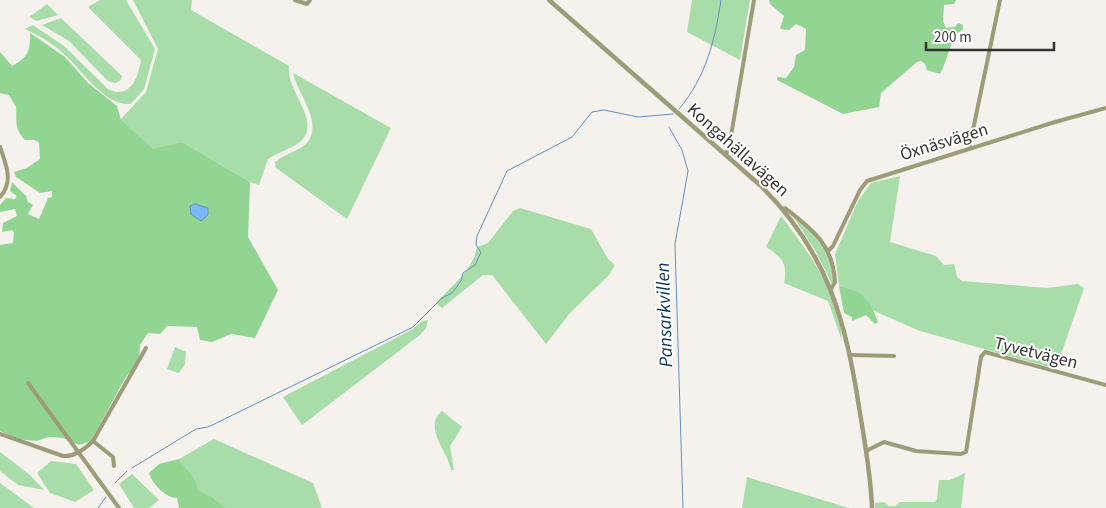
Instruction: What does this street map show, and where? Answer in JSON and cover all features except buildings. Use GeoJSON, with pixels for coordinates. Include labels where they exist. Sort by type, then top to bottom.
{"type":"FeatureCollection","features":[{"type":"Feature","properties":{"kind":"street"},"geometry":{"type":"LineString","coordinates":[[295,0],[307,4],[310,0]]}},
{"type":"Feature","properties":{"kind":"street","name":"Kongahällavägen"},"geometry":{"type":"LineString","coordinates":[[549,0],[762,186],[783,209],[812,251],[831,289],[851,355],[866,451],[872,508]]}},
{"type":"Feature","properties":{"kind":"street"},"geometry":{"type":"LineString","coordinates":[[726,155],[730,142],[754,0]]}},
{"type":"Feature","properties":{"kind":"street"},"geometry":{"type":"LineString","coordinates":[[969,149],[1000,0]]}},
{"type":"Feature","properties":{"kind":"street","name":"Öxnäsvägen"},"geometry":{"type":"LineString","coordinates":[[829,250],[833,246],[860,190],[867,181],[1054,122],[1106,108]]}},
{"type":"Feature","properties":{"kind":"street"},"geometry":{"type":"LineString","coordinates":[[0,147],[9,179],[0,197]]}},
{"type":"Feature","properties":{"kind":"street"},"geometry":{"type":"LineString","coordinates":[[783,209],[786,208],[807,226],[829,250],[835,276],[834,286],[831,289]]}},
{"type":"Feature","properties":{"kind":"street"},"geometry":{"type":"LineString","coordinates":[[0,434],[58,455],[67,456],[78,452],[93,441],[146,348]]}},
{"type":"Feature","properties":{"kind":"street","name":"Tyvetvägen"},"geometry":{"type":"LineString","coordinates":[[866,451],[884,442],[916,451],[965,453],[968,448],[981,357],[985,352],[1106,385]]}},
{"type":"Feature","properties":{"kind":"street"},"geometry":{"type":"LineString","coordinates":[[851,355],[894,356]]}},
{"type":"Feature","properties":{"kind":"street"},"geometry":{"type":"LineString","coordinates":[[28,383],[119,508]]}},
{"type":"Feature","properties":{"kind":"street"},"geometry":{"type":"LineString","coordinates":[[93,441],[113,457],[114,466]]}},
{"type":"Feature","properties":{"kind":"green space"},"geometry":{"type":"Polygon","coordinates":[[[100,0],[126,0],[155,49],[144,89],[131,104],[112,100],[96,87],[58,49],[25,29],[33,25],[64,46],[108,89],[122,92],[128,89],[135,80],[141,60],[88,7],[100,0]]]}},
{"type":"Feature","properties":{"kind":"green space"},"geometry":{"type":"Polygon","coordinates":[[[133,0],[192,0],[191,10],[289,66],[292,84],[305,114],[307,132],[298,143],[268,159],[259,185],[250,182],[182,142],[153,150],[120,120],[146,92],[158,49],[133,0]]]}},
{"type":"Feature","properties":{"kind":"green space"},"geometry":{"type":"Polygon","coordinates":[[[692,0],[750,0],[740,60],[687,32],[692,0]]]}},
{"type":"Feature","properties":{"kind":"green space"},"geometry":{"type":"Polygon","coordinates":[[[769,0],[956,0],[954,4],[944,5],[943,21],[946,28],[955,27],[958,23],[963,25],[963,29],[955,38],[940,74],[927,70],[925,64],[921,61],[917,62],[881,93],[879,107],[843,114],[777,80],[777,77],[786,78],[794,67],[796,55],[805,50],[806,29],[796,24],[789,30],[780,29],[784,16],[770,4],[769,0]]]}},
{"type":"Feature","properties":{"kind":"green space"},"geometry":{"type":"Polygon","coordinates":[[[47,4],[58,15],[37,21],[29,17],[47,4]]]}},
{"type":"Feature","properties":{"kind":"green space"},"geometry":{"type":"Polygon","coordinates":[[[61,18],[122,76],[121,80],[115,83],[108,81],[69,41],[42,25],[61,18]]]}},
{"type":"Feature","properties":{"kind":"green space"},"geometry":{"type":"Polygon","coordinates":[[[30,33],[65,57],[88,83],[117,106],[121,120],[153,149],[182,142],[250,182],[248,237],[278,290],[255,338],[231,334],[212,342],[200,340],[197,327],[167,326],[160,334],[148,333],[140,345],[139,360],[124,380],[91,441],[79,445],[63,438],[49,437],[36,441],[17,439],[0,431],[0,245],[13,243],[14,232],[12,230],[2,232],[3,223],[17,216],[15,209],[0,212],[0,205],[6,198],[15,199],[17,196],[10,191],[12,182],[26,196],[28,202],[33,205],[28,214],[39,219],[48,198],[52,197],[52,191],[40,193],[16,177],[14,172],[27,168],[40,159],[39,143],[35,140],[25,140],[21,136],[17,125],[16,107],[9,95],[0,93],[0,52],[12,66],[17,63],[25,57],[29,49],[30,33]]]}},
{"type":"Feature","properties":{"kind":"green space"},"geometry":{"type":"Polygon","coordinates":[[[293,73],[391,128],[347,219],[276,168],[275,162],[306,144],[311,136],[313,127],[308,108],[293,73]]]}},
{"type":"Feature","properties":{"kind":"green space"},"geometry":{"type":"Polygon","coordinates":[[[900,176],[890,242],[936,256],[944,265],[954,264],[957,277],[962,281],[1047,288],[1078,284],[1084,288],[1056,369],[920,331],[874,311],[858,291],[839,286],[835,254],[858,201],[871,183],[900,176]]]}},
{"type":"Feature","properties":{"kind":"green space"},"geometry":{"type":"Polygon","coordinates":[[[520,208],[591,229],[608,259],[615,265],[609,275],[570,313],[546,344],[492,275],[483,275],[442,308],[436,303],[466,271],[471,264],[477,247],[488,243],[513,211],[520,208]]]}},
{"type":"Feature","properties":{"kind":"green space"},"geometry":{"type":"Polygon","coordinates":[[[791,213],[813,233],[829,255],[834,282],[832,284],[815,250],[791,213]]]}},
{"type":"Feature","properties":{"kind":"green space"},"geometry":{"type":"Polygon","coordinates":[[[781,216],[821,274],[836,308],[842,341],[828,301],[784,283],[785,271],[780,258],[766,247],[781,216]]]}},
{"type":"Feature","properties":{"kind":"green space"},"geometry":{"type":"Polygon","coordinates":[[[839,286],[858,291],[871,305],[878,322],[875,324],[866,315],[852,321],[852,317],[844,313],[839,286]]]}},
{"type":"Feature","properties":{"kind":"green space"},"geometry":{"type":"Polygon","coordinates":[[[428,320],[426,328],[420,335],[302,425],[283,397],[413,329],[422,321],[428,320]]]}},
{"type":"Feature","properties":{"kind":"green space"},"geometry":{"type":"Polygon","coordinates":[[[175,347],[186,352],[185,364],[179,373],[167,369],[175,347]]]}},
{"type":"Feature","properties":{"kind":"green space"},"geometry":{"type":"Polygon","coordinates":[[[442,411],[462,427],[450,446],[454,470],[451,470],[436,432],[437,417],[442,411]]]}},
{"type":"Feature","properties":{"kind":"green space"},"geometry":{"type":"Polygon","coordinates":[[[214,439],[313,483],[322,508],[226,508],[211,496],[198,490],[179,459],[214,439]]]}},
{"type":"Feature","properties":{"kind":"green space"},"geometry":{"type":"Polygon","coordinates":[[[0,452],[30,475],[44,490],[18,485],[0,471],[0,452]]]}},
{"type":"Feature","properties":{"kind":"green space"},"geometry":{"type":"Polygon","coordinates":[[[179,459],[193,478],[198,490],[211,496],[226,508],[179,508],[177,498],[168,496],[156,486],[149,473],[159,464],[179,459]]]}},
{"type":"Feature","properties":{"kind":"green space"},"geometry":{"type":"Polygon","coordinates":[[[51,461],[76,464],[94,490],[75,502],[50,493],[37,473],[51,461]]]}},
{"type":"Feature","properties":{"kind":"green space"},"geometry":{"type":"Polygon","coordinates":[[[965,473],[961,508],[875,508],[875,503],[884,502],[889,506],[895,506],[900,502],[935,502],[939,480],[950,480],[965,473]]]}},
{"type":"Feature","properties":{"kind":"green space"},"geometry":{"type":"Polygon","coordinates":[[[132,474],[159,500],[149,508],[134,508],[119,484],[132,474]]]}},
{"type":"Feature","properties":{"kind":"green space"},"geometry":{"type":"Polygon","coordinates":[[[747,477],[849,508],[742,508],[747,477]]]}},
{"type":"Feature","properties":{"kind":"green space"},"geometry":{"type":"Polygon","coordinates":[[[0,483],[34,508],[0,508],[0,483]]]}},
{"type":"Feature","properties":{"kind":"water"},"geometry":{"type":"Polygon","coordinates":[[[195,204],[208,208],[208,215],[201,221],[191,214],[190,206],[195,204]]]}},
{"type":"Feature","properties":{"kind":"waterway"},"geometry":{"type":"LineString","coordinates":[[679,109],[703,71],[716,29],[721,0]]}},
{"type":"Feature","properties":{"kind":"waterway"},"geometry":{"type":"LineString","coordinates":[[132,468],[196,429],[208,427],[413,327],[442,298],[452,293],[461,281],[463,273],[475,265],[481,252],[476,245],[477,236],[507,171],[572,137],[592,112],[604,110],[638,117],[673,114]]}},
{"type":"Feature","properties":{"kind":"waterway","name":"Pansarkvillen"},"geometry":{"type":"LineString","coordinates":[[669,127],[682,150],[688,171],[675,244],[683,508]]}},
{"type":"Feature","properties":{"kind":"waterway"},"geometry":{"type":"LineString","coordinates":[[115,483],[127,471]]}},
{"type":"Feature","properties":{"kind":"waterway"},"geometry":{"type":"LineString","coordinates":[[98,508],[106,497]]}}]}
